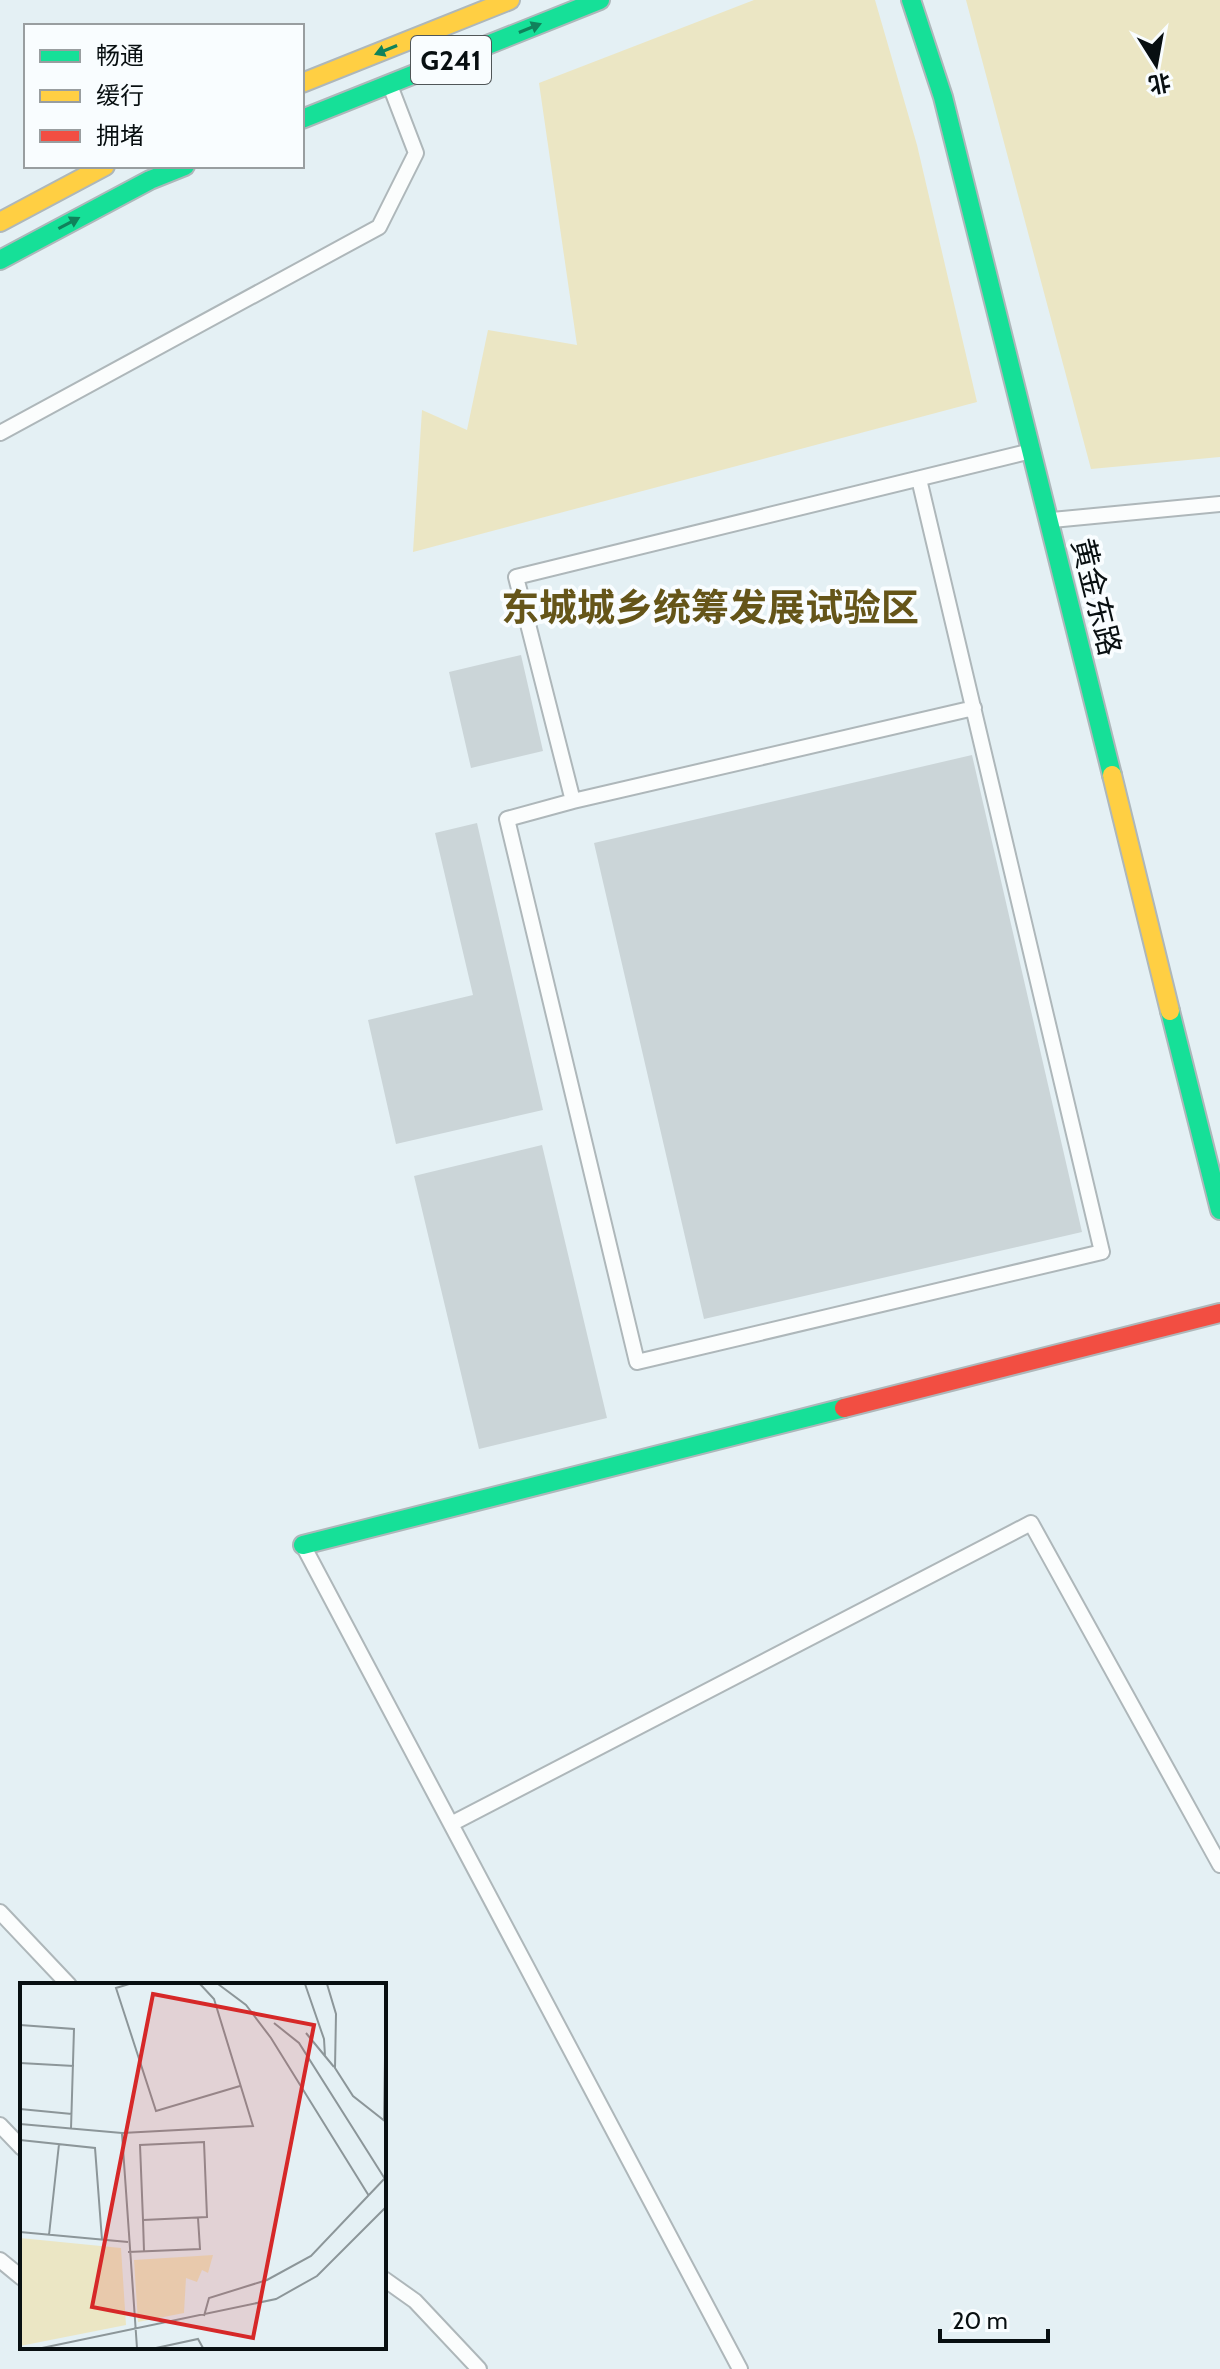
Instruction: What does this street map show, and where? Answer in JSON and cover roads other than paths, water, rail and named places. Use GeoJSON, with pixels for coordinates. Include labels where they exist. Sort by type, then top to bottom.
{"type":"FeatureCollection","features":[{"type":"Feature","properties":{"kind":"main road","name":"G241"},"geometry":{"type":"LineString","coordinates":[[304,82],[510,0]]}},
{"type":"Feature","properties":{"kind":"main road","name":"G241"},"geometry":{"type":"LineString","coordinates":[[304,118],[600,0]]}},
{"type":"Feature","properties":{"kind":"main road","name":"黄金东路"},"geometry":{"type":"LineString","coordinates":[[911,0],[943,97],[1220,1210]]}},
{"type":"Feature","properties":{"kind":"main road"},"geometry":{"type":"LineString","coordinates":[[0,222],[101,168]]}},
{"type":"Feature","properties":{"kind":"main road"},"geometry":{"type":"LineString","coordinates":[[0,260],[150,180],[180,168]]}},
{"type":"Feature","properties":{"kind":"main road"},"geometry":{"type":"LineString","coordinates":[[303,1545],[1220,1313]]}},
{"type":"Feature","properties":{"kind":"lane"},"geometry":{"type":"LineString","coordinates":[[0,433],[379,227],[416,153],[389,84]]}},
{"type":"Feature","properties":{"kind":"lane"},"geometry":{"type":"LineString","coordinates":[[573,801],[516,577],[1031,451]]}},
{"type":"Feature","properties":{"kind":"lane"},"geometry":{"type":"LineString","coordinates":[[919,479],[974,708],[1102,1252],[637,1362],[507,819],[974,708]]}},
{"type":"Feature","properties":{"kind":"lane"},"geometry":{"type":"LineString","coordinates":[[1048,521],[1220,504]]}},
{"type":"Feature","properties":{"kind":"lane"},"geometry":{"type":"LineString","coordinates":[[451,1824],[1031,1523],[1220,1865]]}},
{"type":"Feature","properties":{"kind":"lane"},"geometry":{"type":"LineString","coordinates":[[303,1545],[740,2369]]}},
{"type":"Feature","properties":{"kind":"lane"},"geometry":{"type":"LineString","coordinates":[[0,1912],[67,1983]]}},
{"type":"Feature","properties":{"kind":"lane"},"geometry":{"type":"LineString","coordinates":[[0,2125],[20,2146]]}},
{"type":"Feature","properties":{"kind":"lane"},"geometry":{"type":"LineString","coordinates":[[0,2260],[20,2276]]}},
{"type":"Feature","properties":{"kind":"lane"},"geometry":{"type":"LineString","coordinates":[[386,2280],[415,2301],[479,2369]]}},
{"type":"Feature","properties":{"kind":"district","name":"东城城乡统筹发展试验区"},"geometry":{"type":"Point","coordinates":[710,608]}}]}
